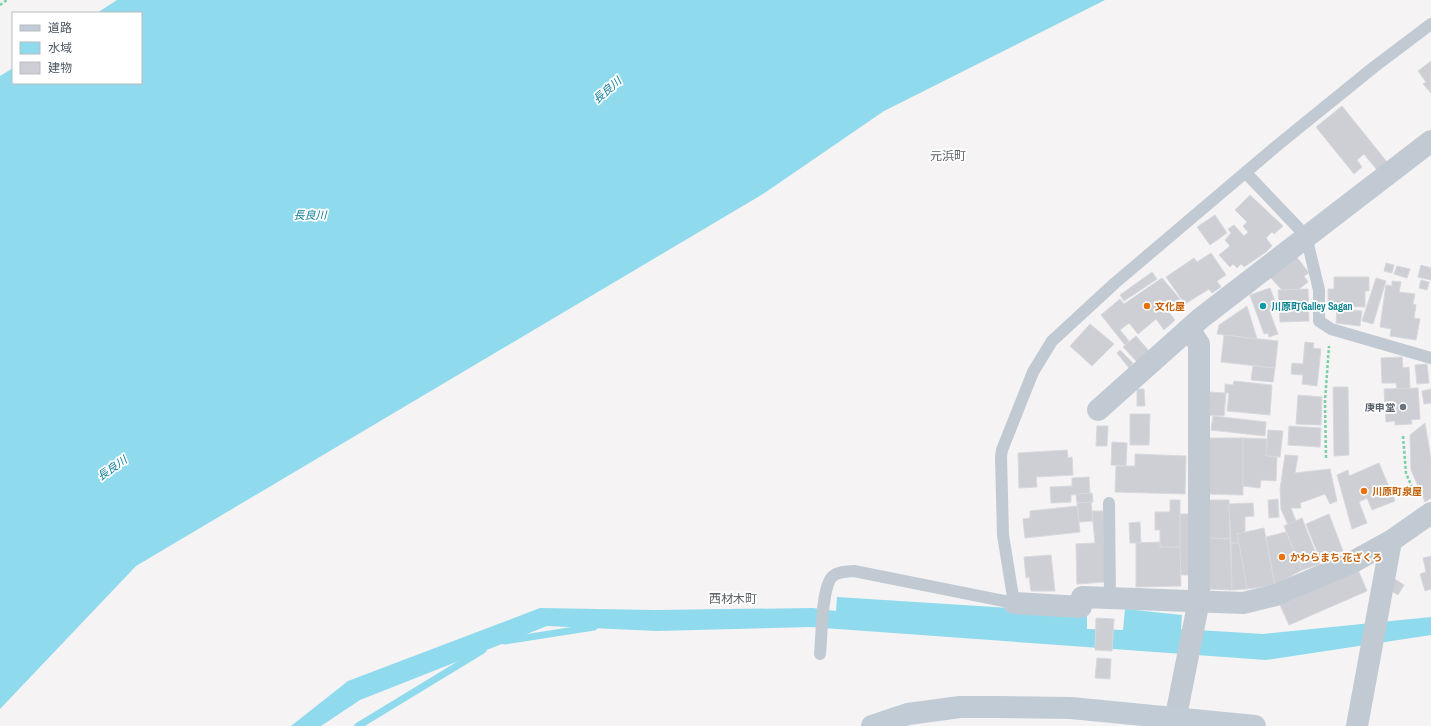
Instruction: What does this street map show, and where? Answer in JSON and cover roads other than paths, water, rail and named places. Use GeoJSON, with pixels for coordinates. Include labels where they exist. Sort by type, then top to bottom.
{"type":"FeatureCollection","features":[{"type":"Feature","properties":{"kind":"street"},"geometry":{"type":"LineString","coordinates":[[1098,410],[1188,329],[1306,236],[1431,141]]}},
{"type":"Feature","properties":{"kind":"street"},"geometry":{"type":"LineString","coordinates":[[1174,722],[1197,611],[1199,344],[1188,329]]}},
{"type":"Feature","properties":{"kind":"street"},"geometry":{"type":"LineString","coordinates":[[1014,602],[1081,607],[1082,597],[1110,598],[1197,611],[1243,603],[1276,595],[1351,563],[1391,541],[1428,516]]}},
{"type":"Feature","properties":{"kind":"street"},"geometry":{"type":"LineString","coordinates":[[1357,726],[1391,541]]}},
{"type":"Feature","properties":{"kind":"street"},"geometry":{"type":"LineString","coordinates":[[874,726],[908,714],[960,707],[1071,708],[1174,722],[1255,726]]}},
{"type":"Feature","properties":{"kind":"lane"},"geometry":{"type":"LineString","coordinates":[[821,650],[825,598],[831,578],[839,572],[854,572],[1014,602],[1003,534],[1002,450],[1033,372],[1052,341],[1115,283],[1246,173],[1374,67],[1431,24]]}},
{"type":"Feature","properties":{"kind":"lane"},"geometry":{"type":"LineString","coordinates":[[1246,173],[1306,236],[1319,290],[1319,321],[1331,330],[1431,358]]}},
{"type":"Feature","properties":{"kind":"lane"},"geometry":{"type":"LineString","coordinates":[[1109,503],[1110,598]]}},
{"type":"Feature","properties":{"kind":"water","name":"長良川"},"geometry":{"type":"Polygon","coordinates":[[[117,0],[1105,0],[884,111],[763,194],[136,566],[0,709],[0,76],[12,69],[12,84],[142,84],[142,12],[99,12],[117,0]]]}},
{"type":"Feature","properties":{"kind":"water"},"geometry":{"type":"Polygon","coordinates":[[[837,597],[1087,613],[1087,629],[1123,630],[1125,609],[1182,615],[1181,629],[1263,634],[1431,617],[1431,635],[1266,660],[810,627],[657,631],[547,626],[360,700],[321,726],[291,726],[348,681],[540,608],[655,610],[813,608],[836,611],[837,597]]]}},
{"type":"Feature","properties":{"kind":"waterway"},"geometry":{"type":"LineString","coordinates":[[505,641],[594,627]]}},
{"type":"Feature","properties":{"kind":"waterway"},"geometry":{"type":"LineString","coordinates":[[358,726],[483,650]]}},
{"type":"Feature","properties":{"kind":"place","name":"文化屋"},"geometry":{"type":"Point","coordinates":[1147,306]}},
{"type":"Feature","properties":{"kind":"place","name":"川原町Galley Sagan"},"geometry":{"type":"Point","coordinates":[1263,306]}},
{"type":"Feature","properties":{"kind":"place","name":"庚申堂"},"geometry":{"type":"Point","coordinates":[1403,407]}},
{"type":"Feature","properties":{"kind":"place","name":"川原町泉屋"},"geometry":{"type":"Point","coordinates":[1364,491]}},
{"type":"Feature","properties":{"kind":"place","name":"かわらまち 花ざくろ"},"geometry":{"type":"Point","coordinates":[1282,557]}},
{"type":"Feature","properties":{"kind":"district","name":"元浜町"},"geometry":{"type":"Point","coordinates":[948,156]}},
{"type":"Feature","properties":{"kind":"district","name":"西材木町"},"geometry":{"type":"Point","coordinates":[733,599]}}]}
